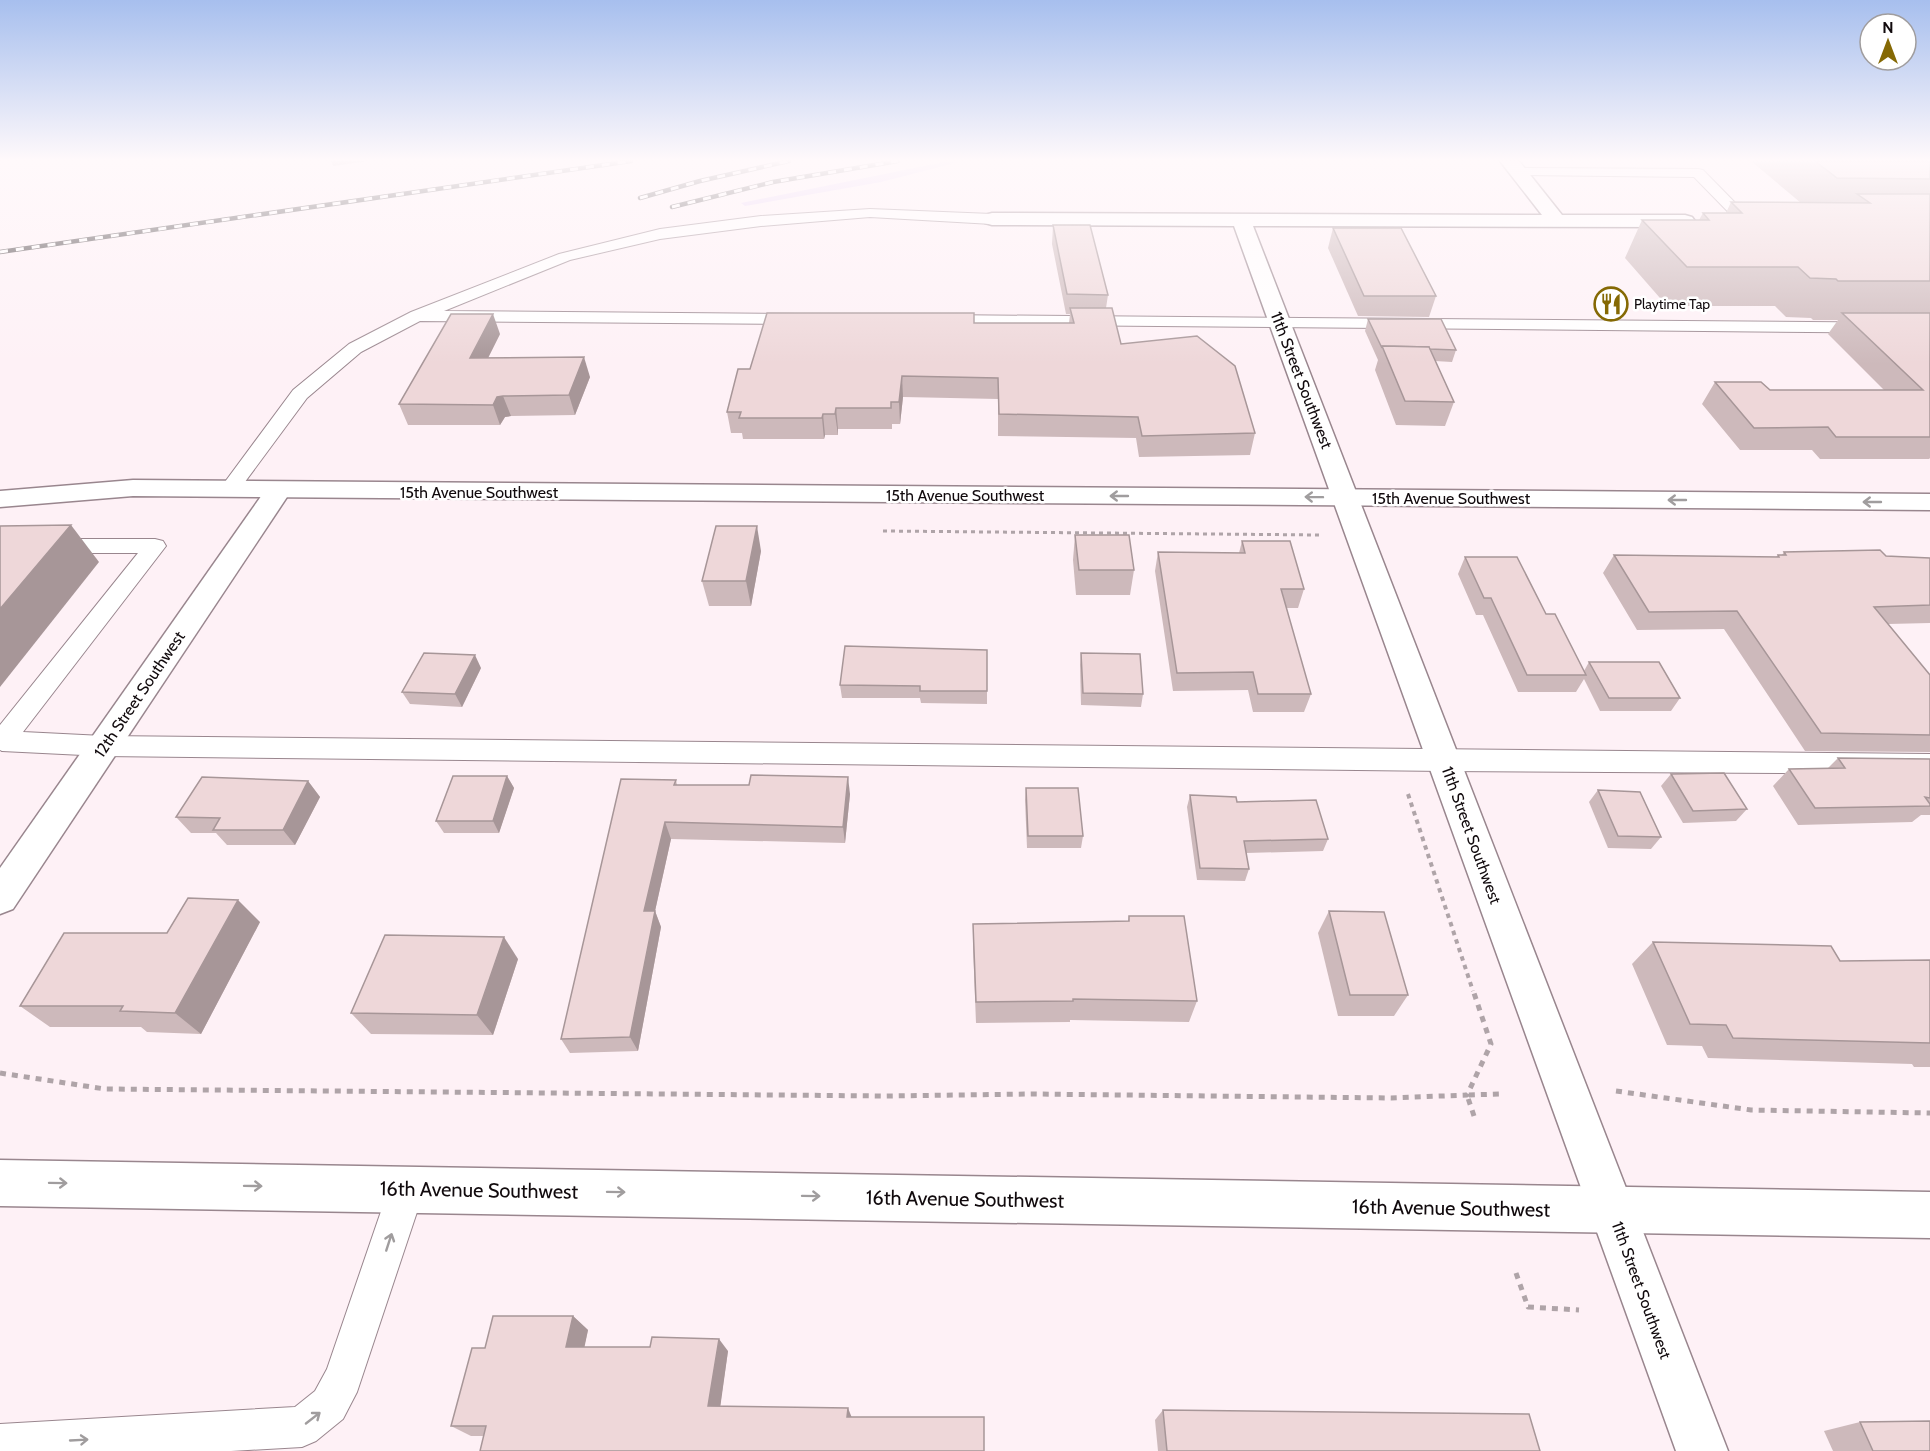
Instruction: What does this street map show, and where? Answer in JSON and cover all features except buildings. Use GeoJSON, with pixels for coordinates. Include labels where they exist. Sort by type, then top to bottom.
{"type":"FeatureCollection","features":[{"type":"Feature","properties":{"kind":"street","name":"11th Street Southwest"},"geometry":{"type":"LineString","coordinates":[[1245,229],[1347,497],[1702,1451]]}},
{"type":"Feature","properties":{"kind":"street","name":"15th Avenue Southwest"},"geometry":{"type":"LineString","coordinates":[[0,499],[133,488],[278,491],[1930,502]]}},
{"type":"Feature","properties":{"kind":"street","name":"12th Street Southwest"},"geometry":{"type":"LineString","coordinates":[[0,898],[278,491]]}},
{"type":"Feature","properties":{"kind":"street","name":"16th Avenue Southwest"},"geometry":{"type":"LineString","coordinates":[[0,1183],[1930,1215]]}},
{"type":"Feature","properties":{"kind":"lane"},"geometry":{"type":"LineString","coordinates":[[229,490],[300,394],[355,348],[417,316],[565,257],[660,234],[701,229]]}},
{"type":"Feature","properties":{"kind":"lane"},"geometry":{"type":"LineString","coordinates":[[417,316],[813,319]]}},
{"type":"Feature","properties":{"kind":"lane"},"geometry":{"type":"LineString","coordinates":[[921,320],[1930,328]]}},
{"type":"Feature","properties":{"kind":"lane"},"geometry":{"type":"LineString","coordinates":[[0,546],[155,546],[1,742]]}},
{"type":"Feature","properties":{"kind":"lane"},"geometry":{"type":"LineString","coordinates":[[1,742],[104,746],[1397,761],[1930,764]]}},
{"type":"Feature","properties":{"kind":"lane"},"geometry":{"type":"LineString","coordinates":[[0,1444],[270,1440],[302,1427],[329,1405],[343,1378],[407,1188]]}},
{"type":"Feature","properties":{"kind":"path"},"geometry":{"type":"LineString","coordinates":[[883,531],[1320,535],[1324,546]]}},
{"type":"Feature","properties":{"kind":"path"},"geometry":{"type":"LineString","coordinates":[[1397,761],[1491,1044],[1467,1095],[1474,1116]]}},
{"type":"Feature","properties":{"kind":"path"},"geometry":{"type":"LineString","coordinates":[[0,1073],[105,1089],[1391,1098],[1500,1094]]}},
{"type":"Feature","properties":{"kind":"path"},"geometry":{"type":"LineString","coordinates":[[1612,1090],[1751,1110],[1930,1113]]}},
{"type":"Feature","properties":{"kind":"path"},"geometry":{"type":"LineString","coordinates":[[1516,1273],[1528,1307],[1579,1310]]}},
{"type":"Feature","properties":{"kind":"railway"},"geometry":{"type":"LineString","coordinates":[[0,252],[161,229]]}},
{"type":"Feature","properties":{"kind":"place","name":"Playtime Tap"},"geometry":{"type":"Point","coordinates":[1611,304]}}]}
